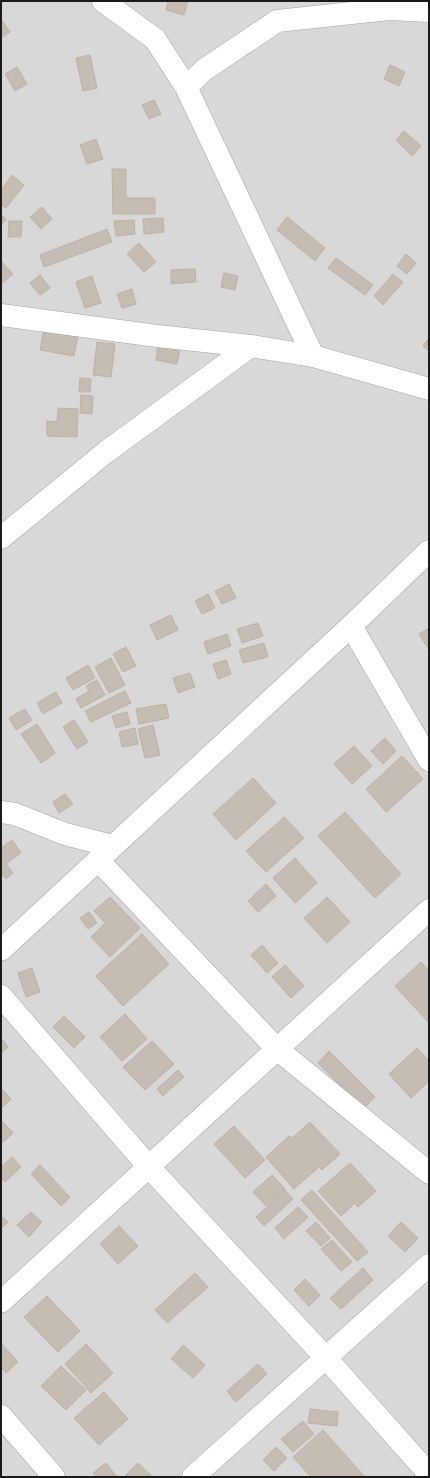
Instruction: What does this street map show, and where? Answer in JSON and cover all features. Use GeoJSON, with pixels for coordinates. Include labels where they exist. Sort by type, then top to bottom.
{"type":"FeatureCollection","features":[{"type":"Feature","properties":{"kind":"street"},"geometry":{"type":"LineString","coordinates":[[103,1],[155,39],[186,87],[313,356]]}},
{"type":"Feature","properties":{"kind":"street"},"geometry":{"type":"LineString","coordinates":[[186,87],[204,70],[277,21],[389,9],[429,10]]}},
{"type":"Feature","properties":{"kind":"street"},"geometry":{"type":"LineString","coordinates":[[1,315],[157,336],[251,346],[313,356],[429,388]]}},
{"type":"Feature","properties":{"kind":"street"},"geometry":{"type":"LineString","coordinates":[[1,538],[106,452],[251,346]]}},
{"type":"Feature","properties":{"kind":"street"},"geometry":{"type":"LineString","coordinates":[[1,950],[351,626],[429,551]]}},
{"type":"Feature","properties":{"kind":"street"},"geometry":{"type":"LineString","coordinates":[[351,626],[429,760]]}},
{"type":"Feature","properties":{"kind":"street"},"geometry":{"type":"LineString","coordinates":[[1,812],[15,814],[65,834],[105,853],[277,1049],[429,1173]]}},
{"type":"Feature","properties":{"kind":"street"},"geometry":{"type":"LineString","coordinates":[[1,1302],[429,910]]}},
{"type":"Feature","properties":{"kind":"street"},"geometry":{"type":"LineString","coordinates":[[1,996],[149,1167],[326,1358],[429,1474]]}},
{"type":"Feature","properties":{"kind":"street"},"geometry":{"type":"LineString","coordinates":[[193,1477],[429,1265]]}},
{"type":"Feature","properties":{"kind":"street"},"geometry":{"type":"LineString","coordinates":[[1,1416],[54,1477]]}},
{"type":"Feature","properties":{"kind":"shaded area"},"geometry":{"type":"Polygon","coordinates":[[[1,1],[429,1],[429,1477],[1,1477],[1,1]]]}},
{"type":"Feature","properties":{"kind":"building"},"geometry":{"type":"Polygon","coordinates":[[[168,1],[188,1],[184,15],[166,10],[168,1]]]}},
{"type":"Feature","properties":{"kind":"building"},"geometry":{"type":"Polygon","coordinates":[[[1,19],[10,32],[1,38],[1,19]]]}},
{"type":"Feature","properties":{"kind":"building"},"geometry":{"type":"Polygon","coordinates":[[[90,55],[97,88],[83,91],[76,58],[90,55]]]}},
{"type":"Feature","properties":{"kind":"building"},"geometry":{"type":"Polygon","coordinates":[[[390,65],[405,72],[399,86],[384,79],[390,65]]]}},
{"type":"Feature","properties":{"kind":"building"},"geometry":{"type":"Polygon","coordinates":[[[17,67],[27,84],[15,91],[5,74],[17,67]]]}},
{"type":"Feature","properties":{"kind":"building"},"geometry":{"type":"Polygon","coordinates":[[[154,100],[161,114],[149,119],[142,105],[154,100]]]}},
{"type":"Feature","properties":{"kind":"building"},"geometry":{"type":"Polygon","coordinates":[[[404,131],[421,146],[412,156],[396,140],[404,131]]]}},
{"type":"Feature","properties":{"kind":"building"},"geometry":{"type":"Polygon","coordinates":[[[96,139],[103,159],[87,164],[80,145],[96,139]]]}},
{"type":"Feature","properties":{"kind":"building"},"geometry":{"type":"Polygon","coordinates":[[[112,169],[126,169],[126,198],[155,198],[155,214],[113,214],[112,169]]]}},
{"type":"Feature","properties":{"kind":"building"},"geometry":{"type":"Polygon","coordinates":[[[12,175],[24,185],[6,208],[1,205],[1,190],[12,175]]]}},
{"type":"Feature","properties":{"kind":"building"},"geometry":{"type":"Polygon","coordinates":[[[42,207],[52,219],[41,229],[30,217],[42,207]]]}},
{"type":"Feature","properties":{"kind":"building"},"geometry":{"type":"Polygon","coordinates":[[[1,214],[6,219],[1,225],[1,214]]]}},
{"type":"Feature","properties":{"kind":"building"},"geometry":{"type":"Polygon","coordinates":[[[287,217],[325,248],[315,261],[277,230],[287,217]]]}},
{"type":"Feature","properties":{"kind":"building"},"geometry":{"type":"Polygon","coordinates":[[[163,218],[164,232],[144,234],[143,219],[163,218]]]}},
{"type":"Feature","properties":{"kind":"building"},"geometry":{"type":"Polygon","coordinates":[[[134,220],[135,234],[116,236],[114,221],[134,220]]]}},
{"type":"Feature","properties":{"kind":"building"},"geometry":{"type":"Polygon","coordinates":[[[9,221],[22,221],[21,237],[8,237],[9,221]]]}},
{"type":"Feature","properties":{"kind":"building"},"geometry":{"type":"Polygon","coordinates":[[[107,229],[112,242],[44,267],[40,255],[107,229]]]}},
{"type":"Feature","properties":{"kind":"building"},"geometry":{"type":"Polygon","coordinates":[[[139,243],[156,262],[144,272],[127,254],[139,243]]]}},
{"type":"Feature","properties":{"kind":"building"},"geometry":{"type":"Polygon","coordinates":[[[406,254],[416,263],[407,274],[397,266],[406,254]]]}},
{"type":"Feature","properties":{"kind":"building"},"geometry":{"type":"Polygon","coordinates":[[[336,258],[373,285],[365,295],[328,268],[336,258]]]}},
{"type":"Feature","properties":{"kind":"building"},"geometry":{"type":"Polygon","coordinates":[[[1,261],[13,274],[1,284],[1,261]]]}},
{"type":"Feature","properties":{"kind":"building"},"geometry":{"type":"Polygon","coordinates":[[[195,269],[196,282],[171,284],[171,270],[195,269]]]}},
{"type":"Feature","properties":{"kind":"building"},"geometry":{"type":"Polygon","coordinates":[[[224,273],[238,276],[235,290],[221,287],[224,273]]]}},
{"type":"Feature","properties":{"kind":"building"},"geometry":{"type":"Polygon","coordinates":[[[393,274],[403,282],[383,305],[374,296],[393,274]]]}},
{"type":"Feature","properties":{"kind":"building"},"geometry":{"type":"Polygon","coordinates":[[[40,275],[50,288],[40,295],[30,283],[40,275]]]}},
{"type":"Feature","properties":{"kind":"building"},"geometry":{"type":"Polygon","coordinates":[[[92,276],[101,303],[85,308],[76,282],[92,276]]]}},
{"type":"Feature","properties":{"kind":"building"},"geometry":{"type":"Polygon","coordinates":[[[132,289],[136,304],[122,308],[117,294],[132,289]]]}},
{"type":"Feature","properties":{"kind":"building"},"geometry":{"type":"Polygon","coordinates":[[[44,329],[78,335],[74,356],[40,350],[44,329]]]}},
{"type":"Feature","properties":{"kind":"building"},"geometry":{"type":"Polygon","coordinates":[[[429,337],[429,351],[423,346],[429,337]]]}},
{"type":"Feature","properties":{"kind":"building"},"geometry":{"type":"Polygon","coordinates":[[[97,342],[115,344],[111,377],[93,375],[97,342]]]}},
{"type":"Feature","properties":{"kind":"building"},"geometry":{"type":"Polygon","coordinates":[[[158,345],[180,349],[177,364],[156,360],[158,345]]]}},
{"type":"Feature","properties":{"kind":"building"},"geometry":{"type":"Polygon","coordinates":[[[80,378],[91,379],[90,392],[79,392],[80,378]]]}},
{"type":"Feature","properties":{"kind":"building"},"geometry":{"type":"Polygon","coordinates":[[[81,395],[93,396],[92,414],[80,413],[81,395]]]}},
{"type":"Feature","properties":{"kind":"building"},"geometry":{"type":"Polygon","coordinates":[[[58,408],[78,409],[77,437],[47,436],[47,421],[57,422],[58,408]]]}},
{"type":"Feature","properties":{"kind":"building"},"geometry":{"type":"Polygon","coordinates":[[[229,584],[236,598],[222,604],[215,591],[229,584]]]}},
{"type":"Feature","properties":{"kind":"building"},"geometry":{"type":"Polygon","coordinates":[[[208,594],[215,608],[202,614],[195,601],[208,594]]]}},
{"type":"Feature","properties":{"kind":"building"},"geometry":{"type":"Polygon","coordinates":[[[171,615],[178,630],[157,640],[150,625],[171,615]]]}},
{"type":"Feature","properties":{"kind":"building"},"geometry":{"type":"Polygon","coordinates":[[[258,623],[263,636],[242,643],[237,629],[258,623]]]}},
{"type":"Feature","properties":{"kind":"building"},"geometry":{"type":"Polygon","coordinates":[[[429,628],[429,650],[419,634],[429,628]]]}},
{"type":"Feature","properties":{"kind":"building"},"geometry":{"type":"Polygon","coordinates":[[[227,634],[231,646],[208,654],[204,642],[227,634]]]}},
{"type":"Feature","properties":{"kind":"building"},"geometry":{"type":"Polygon","coordinates":[[[264,643],[268,657],[243,663],[239,650],[264,643]]]}},
{"type":"Feature","properties":{"kind":"building"},"geometry":{"type":"Polygon","coordinates":[[[126,647],[136,666],[123,672],[113,654],[126,647]]]}},
{"type":"Feature","properties":{"kind":"building"},"geometry":{"type":"Polygon","coordinates":[[[111,658],[125,685],[109,693],[95,667],[111,658]]]}},
{"type":"Feature","properties":{"kind":"building"},"geometry":{"type":"Polygon","coordinates":[[[226,660],[231,674],[218,679],[213,664],[226,660]]]}},
{"type":"Feature","properties":{"kind":"building"},"geometry":{"type":"Polygon","coordinates":[[[88,665],[95,678],[73,690],[66,678],[88,665]]]}},
{"type":"Feature","properties":{"kind":"building"},"geometry":{"type":"Polygon","coordinates":[[[190,673],[195,687],[178,693],[173,678],[190,673]]]}},
{"type":"Feature","properties":{"kind":"building"},"geometry":{"type":"Polygon","coordinates":[[[97,680],[105,695],[81,708],[76,699],[89,691],[86,686],[97,680]]]}},
{"type":"Feature","properties":{"kind":"building"},"geometry":{"type":"Polygon","coordinates":[[[125,691],[131,703],[91,722],[85,711],[125,691]]]}},
{"type":"Feature","properties":{"kind":"building"},"geometry":{"type":"Polygon","coordinates":[[[56,692],[62,703],[43,714],[37,703],[56,692]]]}},
{"type":"Feature","properties":{"kind":"building"},"geometry":{"type":"Polygon","coordinates":[[[166,704],[169,718],[139,724],[136,709],[166,704]]]}},
{"type":"Feature","properties":{"kind":"building"},"geometry":{"type":"Polygon","coordinates":[[[25,709],[32,720],[16,730],[9,718],[25,709]]]}},
{"type":"Feature","properties":{"kind":"building"},"geometry":{"type":"Polygon","coordinates":[[[127,712],[130,724],[116,728],[112,716],[127,712]]]}},
{"type":"Feature","properties":{"kind":"building"},"geometry":{"type":"Polygon","coordinates":[[[74,720],[88,742],[77,749],[63,727],[74,720]]]}},
{"type":"Feature","properties":{"kind":"building"},"geometry":{"type":"Polygon","coordinates":[[[37,724],[55,753],[41,763],[21,734],[37,724]]]}},
{"type":"Feature","properties":{"kind":"building"},"geometry":{"type":"Polygon","coordinates":[[[153,725],[160,755],[145,758],[138,729],[153,725]]]}},
{"type":"Feature","properties":{"kind":"building"},"geometry":{"type":"Polygon","coordinates":[[[135,728],[138,744],[122,747],[119,732],[135,728]]]}},
{"type":"Feature","properties":{"kind":"building"},"geometry":{"type":"Polygon","coordinates":[[[385,738],[396,751],[383,764],[371,751],[385,738]]]}},
{"type":"Feature","properties":{"kind":"building"},"geometry":{"type":"Polygon","coordinates":[[[354,746],[372,766],[352,784],[334,764],[354,746]]]}},
{"type":"Feature","properties":{"kind":"building"},"geometry":{"type":"Polygon","coordinates":[[[402,756],[423,779],[386,812],[366,789],[402,756]]]}},
{"type":"Feature","properties":{"kind":"building"},"geometry":{"type":"Polygon","coordinates":[[[253,778],[276,803],[236,840],[213,814],[253,778]]]}},
{"type":"Feature","properties":{"kind":"building"},"geometry":{"type":"Polygon","coordinates":[[[65,794],[73,804],[59,813],[53,802],[65,794]]]}},
{"type":"Feature","properties":{"kind":"building"},"geometry":{"type":"Polygon","coordinates":[[[345,812],[401,874],[375,898],[318,836],[345,812]]]}},
{"type":"Feature","properties":{"kind":"building"},"geometry":{"type":"Polygon","coordinates":[[[284,817],[304,838],[266,872],[246,851],[284,817]]]}},
{"type":"Feature","properties":{"kind":"building"},"geometry":{"type":"Polygon","coordinates":[[[12,840],[21,853],[6,864],[13,873],[6,879],[1,873],[1,848],[12,840]]]}},
{"type":"Feature","properties":{"kind":"building"},"geometry":{"type":"Polygon","coordinates":[[[295,858],[317,883],[295,903],[273,878],[295,858]]]}},
{"type":"Feature","properties":{"kind":"building"},"geometry":{"type":"Polygon","coordinates":[[[266,884],[276,896],[258,912],[248,901],[266,884]]]}},
{"type":"Feature","properties":{"kind":"building"},"geometry":{"type":"Polygon","coordinates":[[[110,897],[140,928],[110,957],[91,937],[105,923],[94,911],[110,897]]]}},
{"type":"Feature","properties":{"kind":"building"},"geometry":{"type":"Polygon","coordinates":[[[327,897],[350,922],[327,943],[304,918],[327,897]]]}},
{"type":"Feature","properties":{"kind":"building"},"geometry":{"type":"Polygon","coordinates":[[[89,912],[97,923],[88,929],[80,918],[89,912]]]}},
{"type":"Feature","properties":{"kind":"building"},"geometry":{"type":"Polygon","coordinates":[[[142,934],[169,964],[123,1006],[96,976],[142,934]]]}},
{"type":"Feature","properties":{"kind":"building"},"geometry":{"type":"Polygon","coordinates":[[[262,945],[278,963],[267,973],[251,955],[262,945]]]}},
{"type":"Feature","properties":{"kind":"building"},"geometry":{"type":"Polygon","coordinates":[[[421,962],[429,971],[429,1023],[395,986],[421,962]]]}},
{"type":"Feature","properties":{"kind":"building"},"geometry":{"type":"Polygon","coordinates":[[[285,965],[304,986],[291,998],[272,977],[285,965]]]}},
{"type":"Feature","properties":{"kind":"building"},"geometry":{"type":"Polygon","coordinates":[[[32,968],[40,992],[26,997],[18,973],[32,968]]]}},
{"type":"Feature","properties":{"kind":"building"},"geometry":{"type":"Polygon","coordinates":[[[125,1014],[147,1039],[122,1061],[100,1037],[125,1014]]]}},
{"type":"Feature","properties":{"kind":"building"},"geometry":{"type":"Polygon","coordinates":[[[64,1016],[85,1037],[74,1048],[53,1027],[64,1016]]]}},
{"type":"Feature","properties":{"kind":"building"},"geometry":{"type":"Polygon","coordinates":[[[1,1038],[8,1047],[1,1053],[1,1038]]]}},
{"type":"Feature","properties":{"kind":"building"},"geometry":{"type":"Polygon","coordinates":[[[152,1041],[174,1064],[145,1090],[123,1067],[152,1041]]]}},
{"type":"Feature","properties":{"kind":"building"},"geometry":{"type":"Polygon","coordinates":[[[417,1048],[429,1061],[429,1081],[411,1098],[389,1074],[417,1048]]]}},
{"type":"Feature","properties":{"kind":"building"},"geometry":{"type":"Polygon","coordinates":[[[329,1051],[375,1097],[363,1109],[318,1063],[329,1051]]]}},
{"type":"Feature","properties":{"kind":"building"},"geometry":{"type":"Polygon","coordinates":[[[178,1070],[184,1077],[163,1096],[157,1089],[178,1070]]]}},
{"type":"Feature","properties":{"kind":"building"},"geometry":{"type":"Polygon","coordinates":[[[1,1088],[11,1099],[1,1109],[1,1088]]]}},
{"type":"Feature","properties":{"kind":"building"},"geometry":{"type":"Polygon","coordinates":[[[2,1121],[13,1133],[2,1143],[1,1142],[2,1121]]]}},
{"type":"Feature","properties":{"kind":"building"},"geometry":{"type":"Polygon","coordinates":[[[310,1122],[340,1154],[322,1170],[319,1167],[294,1189],[266,1157],[289,1136],[292,1138],[310,1122]]]}},
{"type":"Feature","properties":{"kind":"building"},"geometry":{"type":"Polygon","coordinates":[[[234,1126],[265,1160],[245,1178],[214,1144],[234,1126]]]}},
{"type":"Feature","properties":{"kind":"building"},"geometry":{"type":"Polygon","coordinates":[[[12,1157],[21,1167],[5,1182],[1,1177],[1,1167],[12,1157]]]}},
{"type":"Feature","properties":{"kind":"building"},"geometry":{"type":"Polygon","coordinates":[[[350,1163],[376,1191],[358,1207],[355,1203],[341,1216],[318,1191],[350,1163]]]}},
{"type":"Feature","properties":{"kind":"building"},"geometry":{"type":"Polygon","coordinates":[[[40,1165],[70,1197],[61,1206],[31,1174],[40,1165]]]}},
{"type":"Feature","properties":{"kind":"building"},"geometry":{"type":"Polygon","coordinates":[[[272,1175],[285,1189],[266,1206],[253,1192],[272,1175]]]}},
{"type":"Feature","properties":{"kind":"building"},"geometry":{"type":"Polygon","coordinates":[[[285,1190],[293,1199],[264,1226],[256,1217],[285,1190]]]}},
{"type":"Feature","properties":{"kind":"building"},"geometry":{"type":"Polygon","coordinates":[[[312,1190],[368,1252],[357,1261],[301,1200],[312,1190]]]}},
{"type":"Feature","properties":{"kind":"building"},"geometry":{"type":"Polygon","coordinates":[[[298,1207],[308,1217],[284,1239],[275,1228],[298,1207]]]}},
{"type":"Feature","properties":{"kind":"building"},"geometry":{"type":"Polygon","coordinates":[[[31,1212],[42,1222],[29,1237],[17,1225],[31,1212]]]}},
{"type":"Feature","properties":{"kind":"building"},"geometry":{"type":"Polygon","coordinates":[[[1,1216],[8,1222],[1,1229],[1,1216]]]}},
{"type":"Feature","properties":{"kind":"building"},"geometry":{"type":"Polygon","coordinates":[[[316,1222],[330,1238],[321,1246],[306,1231],[316,1222]]]}},
{"type":"Feature","properties":{"kind":"building"},"geometry":{"type":"Polygon","coordinates":[[[401,1222],[418,1238],[405,1252],[388,1236],[401,1222]]]}},
{"type":"Feature","properties":{"kind":"building"},"geometry":{"type":"Polygon","coordinates":[[[119,1226],[138,1246],[118,1264],[100,1244],[119,1226]]]}},
{"type":"Feature","properties":{"kind":"building"},"geometry":{"type":"Polygon","coordinates":[[[332,1240],[352,1262],[341,1271],[321,1249],[332,1240]]]}},
{"type":"Feature","properties":{"kind":"building"},"geometry":{"type":"Polygon","coordinates":[[[363,1268],[373,1280],[341,1309],[330,1298],[363,1268]]]}},
{"type":"Feature","properties":{"kind":"building"},"geometry":{"type":"Polygon","coordinates":[[[195,1273],[208,1287],[167,1323],[155,1310],[195,1273]]]}},
{"type":"Feature","properties":{"kind":"building"},"geometry":{"type":"Polygon","coordinates":[[[305,1279],[320,1295],[309,1306],[294,1290],[305,1279]]]}},
{"type":"Feature","properties":{"kind":"building"},"geometry":{"type":"Polygon","coordinates":[[[47,1296],[80,1331],[58,1352],[24,1317],[47,1296]]]}},
{"type":"Feature","properties":{"kind":"building"},"geometry":{"type":"Polygon","coordinates":[[[1,1343],[18,1362],[6,1373],[1,1367],[1,1343]]]}},
{"type":"Feature","properties":{"kind":"building"},"geometry":{"type":"Polygon","coordinates":[[[86,1344],[113,1373],[91,1393],[65,1364],[86,1344]]]}},
{"type":"Feature","properties":{"kind":"building"},"geometry":{"type":"Polygon","coordinates":[[[183,1345],[205,1365],[193,1378],[171,1359],[183,1345]]]}},
{"type":"Feature","properties":{"kind":"building"},"geometry":{"type":"Polygon","coordinates":[[[258,1364],[267,1374],[236,1402],[227,1391],[258,1364]]]}},
{"type":"Feature","properties":{"kind":"building"},"geometry":{"type":"Polygon","coordinates":[[[61,1366],[86,1390],[66,1410],[41,1386],[61,1366]]]}},
{"type":"Feature","properties":{"kind":"building"},"geometry":{"type":"Polygon","coordinates":[[[104,1392],[128,1419],[99,1445],[74,1418],[104,1392]]]}},
{"type":"Feature","properties":{"kind":"building"},"geometry":{"type":"Polygon","coordinates":[[[310,1409],[338,1412],[337,1426],[308,1423],[310,1409]]]}},
{"type":"Feature","properties":{"kind":"building"},"geometry":{"type":"Polygon","coordinates":[[[303,1421],[314,1434],[293,1452],[281,1439],[303,1421]]]}},
{"type":"Feature","properties":{"kind":"building"},"geometry":{"type":"Polygon","coordinates":[[[323,1430],[365,1477],[311,1477],[293,1457],[323,1430]]]}},
{"type":"Feature","properties":{"kind":"building"},"geometry":{"type":"Polygon","coordinates":[[[276,1447],[287,1458],[274,1471],[263,1460],[276,1447]]]}},
{"type":"Feature","properties":{"kind":"building"},"geometry":{"type":"Polygon","coordinates":[[[106,1463],[117,1477],[97,1477],[93,1473],[106,1463]]]}},
{"type":"Feature","properties":{"kind":"building"},"geometry":{"type":"Polygon","coordinates":[[[138,1463],[153,1477],[124,1477],[138,1463]]]}}]}
